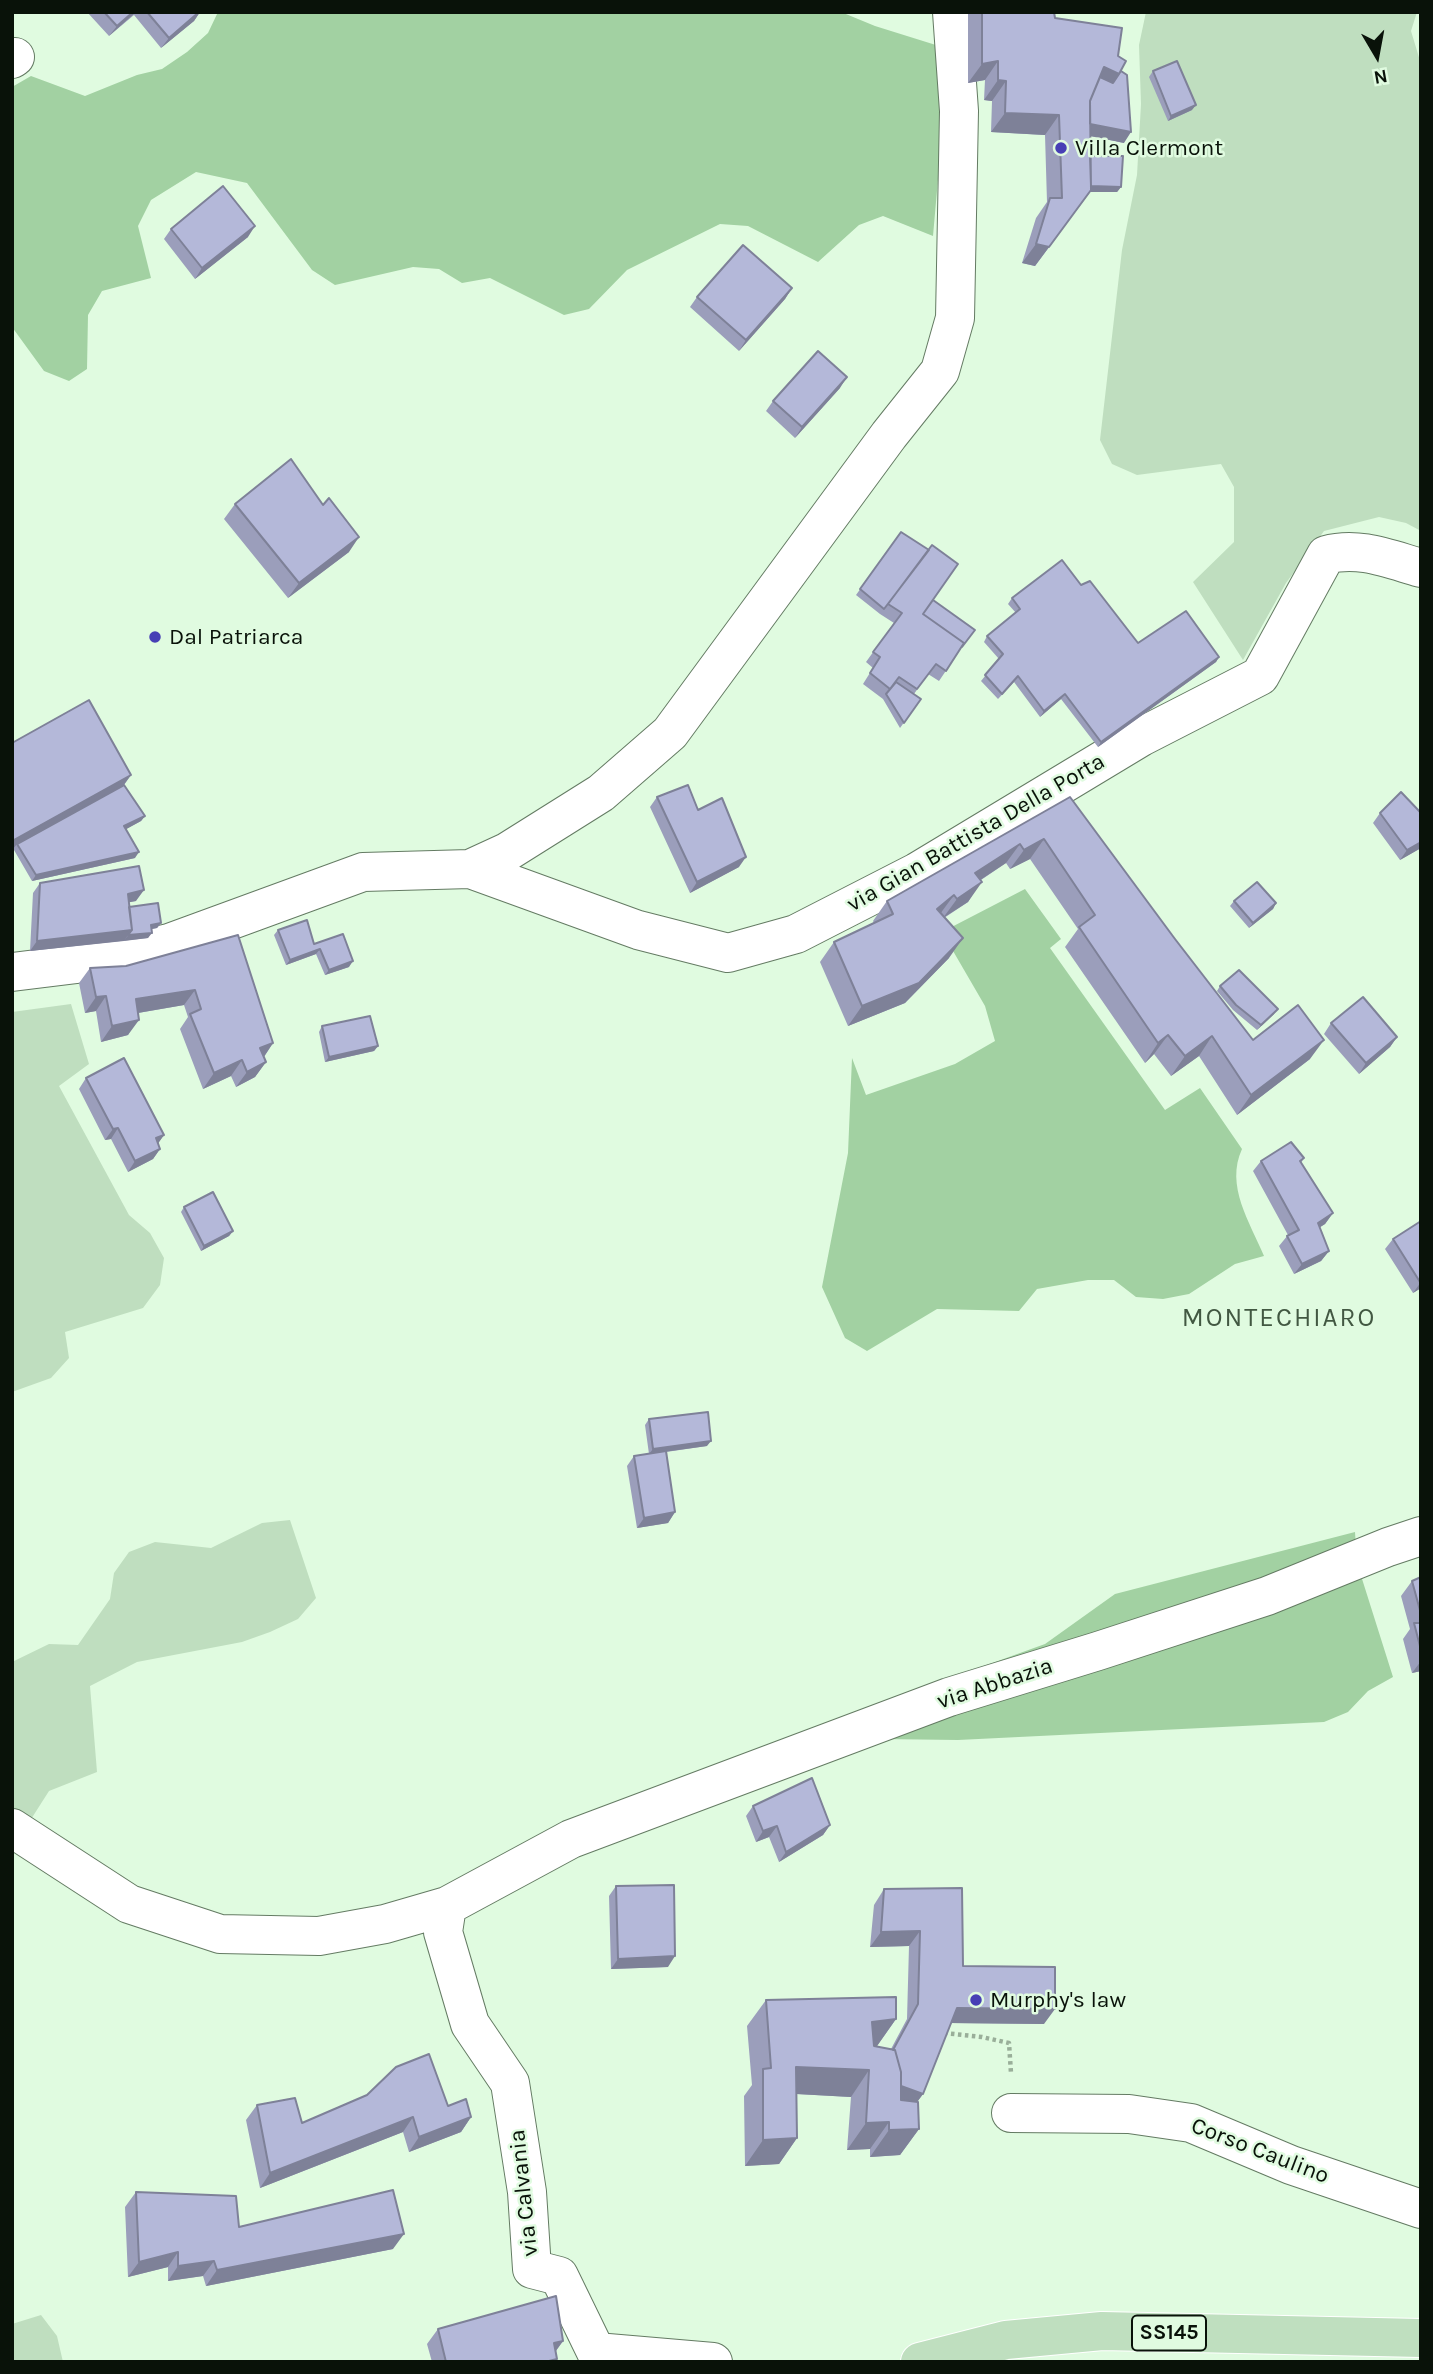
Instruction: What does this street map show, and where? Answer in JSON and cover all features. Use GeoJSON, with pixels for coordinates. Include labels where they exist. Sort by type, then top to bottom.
{"type":"FeatureCollection","features":[{"type":"Feature","properties":{"kind":"main road","name":"SS145"},"geometry":{"type":"LineString","coordinates":[[920,2362],[1006,2340],[1102,2332],[1421,2338]]}},
{"type":"Feature","properties":{"kind":"street"},"geometry":{"type":"LineString","coordinates":[[470,869],[507,852],[601,793],[670,733],[889,435],[940,372],[955,318],[959,111],[953,12]]}},
{"type":"Feature","properties":{"kind":"street","name":"via Gian Battista Della Porta"},"geometry":{"type":"LineString","coordinates":[[12,972],[77,964],[169,943],[363,872],[470,869],[626,926],[728,953],[796,934],[917,872],[1141,737],[1259,676],[1326,555],[1345,550],[1376,555],[1421,569]]}},
{"type":"Feature","properties":{"kind":"street","name":"via Abbazia"},"geometry":{"type":"LineString","coordinates":[[447,1906],[571,1839],[949,1697],[1267,1596],[1388,1546],[1421,1536]]}},
{"type":"Feature","properties":{"kind":"street"},"geometry":{"type":"LineString","coordinates":[[12,1828],[129,1904],[220,1934],[318,1936],[385,1924],[447,1906]]}},
{"type":"Feature","properties":{"kind":"street","name":"via Calvania"},"geometry":{"type":"LineString","coordinates":[[447,1906],[443,1932],[470,2024],[510,2083],[527,2192],[532,2269],[559,2276],[596,2351],[713,2362]]}},
{"type":"Feature","properties":{"kind":"street","name":"Corso Caulino"},"geometry":{"type":"LineString","coordinates":[[1011,2113],[1129,2114],[1191,2123],[1291,2165],[1421,2209]]}},
{"type":"Feature","properties":{"kind":"path"},"geometry":{"type":"LineString","coordinates":[[941,2033],[1009,2043],[1012,2067],[1011,2113]]}},
{"type":"Feature","properties":{"kind":"green space"},"geometry":{"type":"Polygon","coordinates":[[[218,12],[841,12],[939,46],[944,111],[933,236],[883,216],[859,225],[818,262],[748,226],[720,224],[627,270],[589,309],[564,315],[490,278],[462,283],[439,269],[413,267],[335,285],[312,270],[247,183],[196,172],[151,200],[138,226],[151,278],[102,291],[88,315],[87,369],[69,381],[44,371],[12,327],[12,87],[31,76],[85,96],[137,75],[162,69],[208,33],[218,12]]]}},
{"type":"Feature","properties":{"kind":"green space"},"geometry":{"type":"Polygon","coordinates":[[[1146,12],[1417,12],[1411,31],[1421,64],[1421,531],[1406,523],[1379,517],[1324,531],[1286,583],[1243,660],[1193,582],[1234,542],[1234,487],[1221,464],[1137,475],[1112,464],[1100,440],[1122,250],[1137,175],[1141,104],[1139,45],[1146,12]]]}},
{"type":"Feature","properties":{"kind":"green space"},"geometry":{"type":"Polygon","coordinates":[[[1025,889],[1061,939],[1050,948],[1165,1110],[1200,1088],[1242,1149],[1237,1163],[1238,1190],[1246,1217],[1264,1256],[1235,1264],[1189,1294],[1163,1299],[1136,1297],[1114,1280],[1088,1280],[1037,1289],[1019,1311],[937,1309],[867,1351],[845,1338],[822,1287],[848,1153],[852,1058],[866,1095],[955,1064],[995,1041],[985,1006],[942,932],[1025,889]]]}},
{"type":"Feature","properties":{"kind":"green space"},"geometry":{"type":"Polygon","coordinates":[[[71,1004],[89,1064],[59,1086],[129,1215],[150,1233],[164,1258],[160,1285],[143,1308],[65,1332],[69,1358],[51,1378],[12,1392],[12,1012],[71,1004]]]}},
{"type":"Feature","properties":{"kind":"green space"},"geometry":{"type":"Polygon","coordinates":[[[290,1520],[316,1598],[298,1619],[242,1642],[137,1662],[90,1686],[97,1772],[49,1791],[19,1838],[12,1844],[12,1662],[49,1644],[78,1645],[110,1599],[114,1573],[129,1552],[155,1542],[211,1548],[262,1523],[290,1520]]]}},
{"type":"Feature","properties":{"kind":"green space"},"geometry":{"type":"Polygon","coordinates":[[[1355,1532],[1357,1563],[1393,1677],[1368,1691],[1348,1712],[1324,1722],[958,1740],[879,1739],[909,1693],[1045,1644],[1115,1594],[1355,1532]]]}},
{"type":"Feature","properties":{"kind":"green space"},"geometry":{"type":"Polygon","coordinates":[[[41,2315],[57,2336],[63,2362],[12,2362],[12,2324],[41,2315]]]}},
{"type":"Feature","properties":{"kind":"building"},"geometry":{"type":"Polygon","coordinates":[[[104,12],[133,12],[117,26],[104,12]]]}},
{"type":"Feature","properties":{"kind":"building"},"geometry":{"type":"Polygon","coordinates":[[[147,12],[199,12],[169,38],[147,12]]]}},
{"type":"Feature","properties":{"kind":"building","name":"Villa Clermont"},"geometry":{"type":"Polygon","coordinates":[[[982,12],[1054,12],[1055,18],[1122,28],[1118,56],[1126,61],[1119,74],[1104,67],[1090,101],[1091,190],[1049,247],[1036,244],[1050,198],[1062,198],[1059,115],[1005,113],[1006,81],[998,80],[998,61],[982,64],[982,12]]]}},
{"type":"Feature","properties":{"kind":"building"},"geometry":{"type":"Polygon","coordinates":[[[1177,61],[1196,105],[1171,116],[1153,71],[1177,61]]]}},
{"type":"Feature","properties":{"kind":"building"},"geometry":{"type":"Polygon","coordinates":[[[1121,71],[1127,75],[1131,132],[1090,124],[1090,101],[1100,77],[1113,83],[1121,71]]]}},
{"type":"Feature","properties":{"kind":"building"},"geometry":{"type":"Polygon","coordinates":[[[1090,156],[1123,156],[1121,187],[1091,186],[1090,156]]]}},
{"type":"Feature","properties":{"kind":"building"},"geometry":{"type":"Polygon","coordinates":[[[223,186],[255,226],[202,268],[171,229],[223,186]]]}},
{"type":"Feature","properties":{"kind":"building"},"geometry":{"type":"Polygon","coordinates":[[[743,245],[792,288],[746,340],[697,297],[743,245]]]}},
{"type":"Feature","properties":{"kind":"building"},"geometry":{"type":"Polygon","coordinates":[[[818,351],[847,377],[802,427],[773,401],[818,351]]]}},
{"type":"Feature","properties":{"kind":"building"},"geometry":{"type":"Polygon","coordinates":[[[291,459],[323,505],[329,498],[359,537],[299,583],[235,504],[291,459]]]}},
{"type":"Feature","properties":{"kind":"building"},"geometry":{"type":"Polygon","coordinates":[[[901,532],[929,550],[884,609],[860,589],[901,532]]]}},
{"type":"Feature","properties":{"kind":"building"},"geometry":{"type":"Polygon","coordinates":[[[932,545],[958,564],[923,614],[964,643],[946,671],[936,664],[917,689],[899,677],[890,689],[870,673],[880,657],[873,652],[902,613],[888,604],[932,545]]]}},
{"type":"Feature","properties":{"kind":"building"},"geometry":{"type":"Polygon","coordinates":[[[1062,560],[1081,585],[1090,581],[1138,643],[1186,611],[1219,657],[1101,742],[1065,694],[1044,711],[1018,676],[1002,694],[985,675],[1003,654],[987,636],[1020,609],[1012,598],[1062,560]]]}},
{"type":"Feature","properties":{"kind":"building"},"geometry":{"type":"Polygon","coordinates":[[[933,600],[975,630],[962,647],[964,643],[923,614],[933,600]]]}},
{"type":"Feature","properties":{"kind":"building"},"geometry":{"type":"Polygon","coordinates":[[[896,682],[921,699],[904,723],[886,694],[896,682]]]}},
{"type":"Feature","properties":{"kind":"building"},"geometry":{"type":"Polygon","coordinates":[[[89,700],[131,775],[12,841],[12,743],[89,700]]]}},
{"type":"Feature","properties":{"kind":"building"},"geometry":{"type":"Polygon","coordinates":[[[124,785],[145,816],[124,826],[139,852],[36,875],[17,844],[124,785]]]}},
{"type":"Feature","properties":{"kind":"building"},"geometry":{"type":"Polygon","coordinates":[[[688,785],[698,810],[722,798],[746,857],[697,882],[657,797],[688,785]]]}},
{"type":"Feature","properties":{"kind":"building"},"geometry":{"type":"Polygon","coordinates":[[[1401,792],[1421,813],[1421,842],[1407,850],[1380,813],[1401,792]]]}},
{"type":"Feature","properties":{"kind":"building"},"geometry":{"type":"Polygon","coordinates":[[[1070,797],[1253,1040],[1298,1005],[1324,1040],[1251,1095],[1212,1036],[1185,1056],[1168,1035],[1158,1043],[1079,927],[1095,915],[1044,839],[1024,850],[1020,844],[975,873],[982,882],[957,899],[954,895],[937,909],[963,938],[919,983],[862,1006],[834,942],[893,914],[887,901],[1070,797]]]}},
{"type":"Feature","properties":{"kind":"building"},"geometry":{"type":"Polygon","coordinates":[[[139,866],[144,890],[128,894],[132,930],[37,941],[40,883],[139,866]]]}},
{"type":"Feature","properties":{"kind":"building"},"geometry":{"type":"Polygon","coordinates":[[[1257,882],[1276,903],[1253,923],[1234,901],[1257,882]]]}},
{"type":"Feature","properties":{"kind":"building"},"geometry":{"type":"Polygon","coordinates":[[[158,903],[161,923],[151,925],[152,933],[128,935],[132,930],[129,907],[158,903]]]}},
{"type":"Feature","properties":{"kind":"building"},"geometry":{"type":"Polygon","coordinates":[[[307,920],[314,944],[343,934],[353,961],[329,970],[320,949],[290,960],[278,930],[307,920]]]}},
{"type":"Feature","properties":{"kind":"building"},"geometry":{"type":"Polygon","coordinates":[[[238,935],[273,1043],[260,1048],[266,1062],[247,1072],[242,1060],[214,1073],[190,1014],[201,1009],[195,990],[136,999],[139,1020],[112,1026],[106,996],[96,997],[90,968],[126,966],[238,935]]]}},
{"type":"Feature","properties":{"kind":"building"},"geometry":{"type":"Polygon","coordinates":[[[1239,970],[1278,1009],[1261,1025],[1236,1005],[1220,986],[1239,970]]]}},
{"type":"Feature","properties":{"kind":"building"},"geometry":{"type":"Polygon","coordinates":[[[1363,997],[1397,1037],[1366,1063],[1331,1023],[1363,997]]]}},
{"type":"Feature","properties":{"kind":"building"},"geometry":{"type":"Polygon","coordinates":[[[370,1016],[378,1046],[329,1057],[322,1026],[370,1016]]]}},
{"type":"Feature","properties":{"kind":"building"},"geometry":{"type":"Polygon","coordinates":[[[124,1058],[164,1135],[156,1138],[160,1149],[135,1161],[118,1128],[113,1129],[86,1078],[124,1058]]]}},
{"type":"Feature","properties":{"kind":"building"},"geometry":{"type":"Polygon","coordinates":[[[1291,1142],[1304,1158],[1300,1161],[1333,1213],[1318,1223],[1329,1251],[1302,1264],[1287,1236],[1299,1230],[1261,1161],[1291,1142]]]}},
{"type":"Feature","properties":{"kind":"building"},"geometry":{"type":"Polygon","coordinates":[[[213,1192],[233,1231],[204,1246],[184,1207],[213,1192]]]}},
{"type":"Feature","properties":{"kind":"building"},"geometry":{"type":"Polygon","coordinates":[[[1421,1221],[1421,1282],[1420,1282],[1393,1239],[1421,1221]]]}},
{"type":"Feature","properties":{"kind":"building"},"geometry":{"type":"Polygon","coordinates":[[[708,1412],[711,1441],[653,1449],[649,1419],[708,1412]]]}},
{"type":"Feature","properties":{"kind":"building"},"geometry":{"type":"Polygon","coordinates":[[[666,1451],[675,1512],[644,1518],[634,1456],[666,1451]]]}},
{"type":"Feature","properties":{"kind":"building"},"geometry":{"type":"Polygon","coordinates":[[[1421,1577],[1421,1614],[1412,1581],[1421,1577]]]}},
{"type":"Feature","properties":{"kind":"building"},"geometry":{"type":"Polygon","coordinates":[[[1414,1623],[1421,1623],[1421,1650],[1414,1623]]]}},
{"type":"Feature","properties":{"kind":"building"},"geometry":{"type":"Polygon","coordinates":[[[812,1778],[830,1825],[786,1852],[777,1826],[763,1831],[753,1806],[812,1778]]]}},
{"type":"Feature","properties":{"kind":"building"},"geometry":{"type":"Polygon","coordinates":[[[674,1885],[675,1956],[618,1959],[616,1886],[674,1885]]]}},
{"type":"Feature","properties":{"kind":"building","name":"Murphy's law"},"geometry":{"type":"Polygon","coordinates":[[[962,1888],[963,1966],[1055,1967],[1055,2009],[957,2008],[923,2094],[901,2086],[901,2072],[893,2050],[918,2004],[920,1931],[881,1932],[884,1889],[962,1888]]]}},
{"type":"Feature","properties":{"kind":"building"},"geometry":{"type":"Polygon","coordinates":[[[896,1997],[896,2019],[872,2022],[874,2046],[895,2050],[901,2072],[901,2100],[918,2102],[919,2129],[889,2130],[889,2122],[866,2123],[869,2070],[796,2067],[797,2138],[763,2140],[763,2069],[771,2068],[766,2000],[896,1997]]]}},
{"type":"Feature","properties":{"kind":"building"},"geometry":{"type":"Polygon","coordinates":[[[429,2054],[448,2106],[466,2099],[471,2117],[419,2137],[413,2117],[270,2173],[257,2105],[295,2098],[302,2123],[367,2095],[396,2067],[429,2054]]]}},
{"type":"Feature","properties":{"kind":"building"},"geometry":{"type":"Polygon","coordinates":[[[393,2190],[404,2234],[217,2270],[214,2261],[178,2266],[178,2252],[139,2262],[136,2192],[236,2196],[239,2227],[393,2190]]]}},
{"type":"Feature","properties":{"kind":"building"},"geometry":{"type":"Polygon","coordinates":[[[556,2296],[563,2341],[554,2343],[557,2359],[545,2362],[446,2362],[438,2329],[556,2296]]]}},
{"type":"Feature","properties":{"kind":"place","name":"Villa Clermont"},"geometry":{"type":"Point","coordinates":[1061,148]}},
{"type":"Feature","properties":{"kind":"place","name":"Dal Patriarca"},"geometry":{"type":"Point","coordinates":[155,637]}},
{"type":"Feature","properties":{"kind":"place","name":"Murphy's law"},"geometry":{"type":"Point","coordinates":[976,2000]}},
{"type":"Feature","properties":{"kind":"district","name":"MONTECHIARO"},"geometry":{"type":"Point","coordinates":[1279,1319]}}]}
